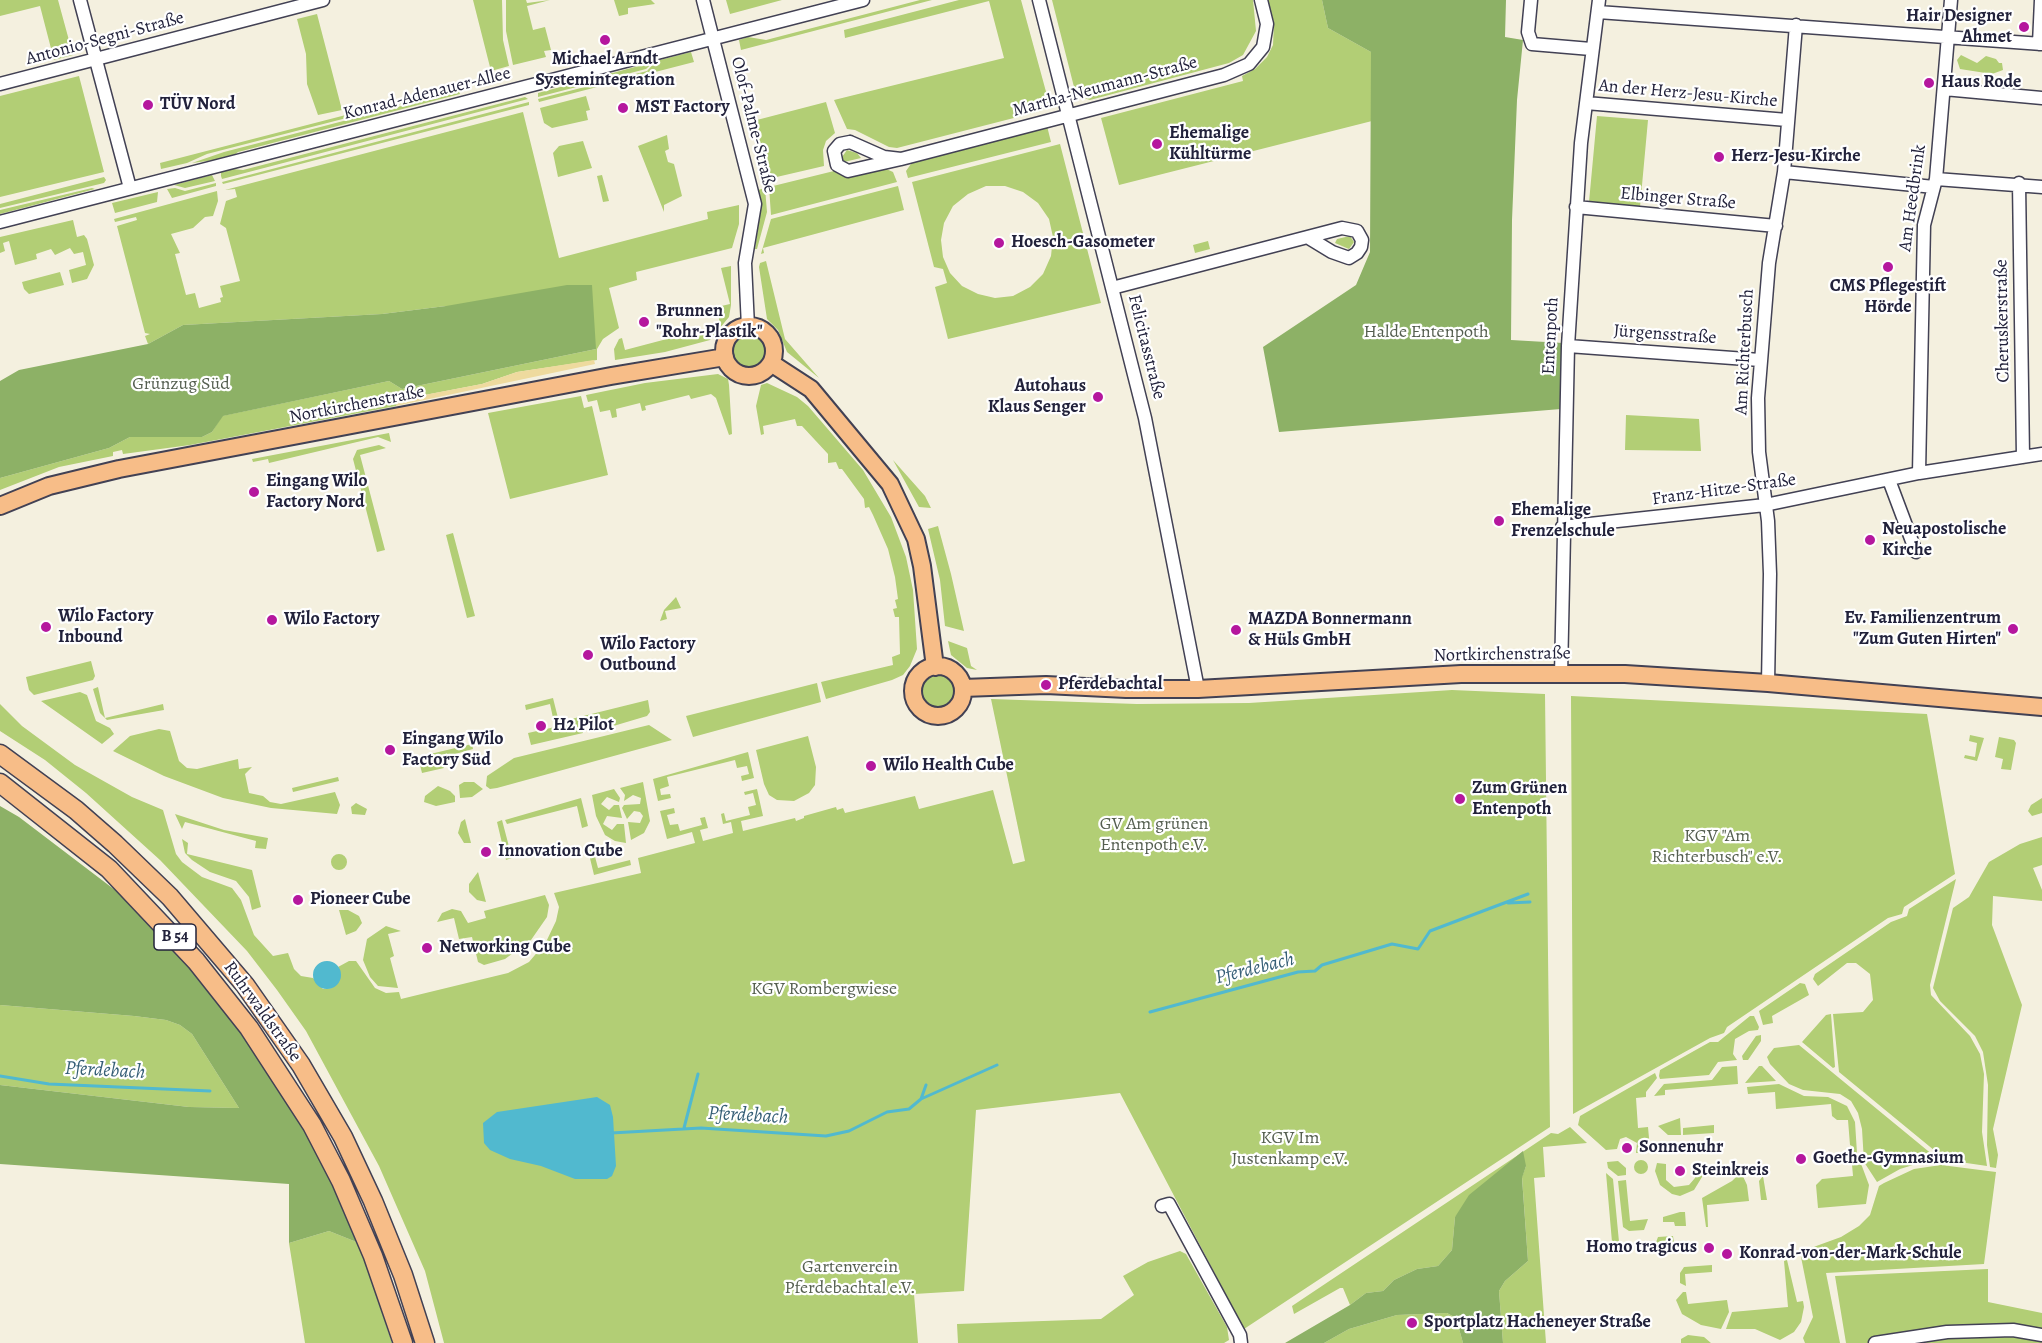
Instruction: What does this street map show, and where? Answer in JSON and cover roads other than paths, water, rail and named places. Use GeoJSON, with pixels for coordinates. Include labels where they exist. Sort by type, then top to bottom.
{"type":"FeatureCollection","features":[{"type":"Feature","properties":{"kind":"highway","name":"Ruhrwaldstraße"},"geometry":{"type":"LineString","coordinates":[[0,754],[76,810],[170,897],[245,985],[281,1035],[343,1137],[374,1201],[399,1264],[425,1343]]}},
{"type":"Feature","properties":{"kind":"highway","name":"Ruhrwaldstraße"},"geometry":{"type":"LineString","coordinates":[[0,783],[88,851],[146,905],[220,989],[312,1125],[324,1147],[366,1236],[403,1343]]}},
{"type":"Feature","properties":{"kind":"main road"},"geometry":{"type":"LineString","coordinates":[[748,327],[762,330],[774,348],[771,363],[761,373],[746,376],[732,370],[724,350],[729,336],[748,327]]}},
{"type":"Feature","properties":{"kind":"main road","name":"Nortkirchenstraße"},"geometry":{"type":"LineString","coordinates":[[0,506],[49,486],[119,470],[611,376],[725,357]]}},
{"type":"Feature","properties":{"kind":"main road"},"geometry":{"type":"LineString","coordinates":[[771,363],[815,394],[890,484],[916,539],[922,566],[935,667]]}},
{"type":"Feature","properties":{"kind":"main road"},"geometry":{"type":"LineString","coordinates":[[935,667],[955,673],[963,688],[958,706],[948,714],[935,716],[923,712],[913,695],[915,683],[922,672],[935,667]]}},
{"type":"Feature","properties":{"kind":"main road","name":"Nortkirchenstraße"},"geometry":{"type":"LineString","coordinates":[[963,688],[1046,685],[1126,689],[1198,689],[1449,675],[1649,675],[2042,707]]}},
{"type":"Feature","properties":{"kind":"street"},"geometry":{"type":"LineString","coordinates":[[80,0],[130,188]]}},
{"type":"Feature","properties":{"kind":"street","name":"Antonio-Segni-Straße"},"geometry":{"type":"LineString","coordinates":[[0,84],[323,0]]}},
{"type":"Feature","properties":{"kind":"street","name":"Olof-Palme-Straße"},"geometry":{"type":"LineString","coordinates":[[704,0],[754,204],[745,263],[748,327]]}},
{"type":"Feature","properties":{"kind":"street","name":"Konrad-Adenauer-Allee"},"geometry":{"type":"LineString","coordinates":[[0,222],[863,0]]}},
{"type":"Feature","properties":{"kind":"street","name":"Felicitasstraße"},"geometry":{"type":"LineString","coordinates":[[1034,0],[1042,19]]}},
{"type":"Feature","properties":{"kind":"street","name":"Felicitasstraße"},"geometry":{"type":"LineString","coordinates":[[1039,0],[1145,418],[1198,689]]}},
{"type":"Feature","properties":{"kind":"street","name":"Martha-Neumann-Straße"},"geometry":{"type":"LineString","coordinates":[[901,159],[884,157],[850,142],[840,144],[834,156],[837,165],[848,171],[901,159],[1224,75],[1249,64],[1263,47],[1266,36],[1261,0]]}},
{"type":"Feature","properties":{"kind":"street"},"geometry":{"type":"LineString","coordinates":[[1531,0],[1528,32],[1532,44],[1591,49]]}},
{"type":"Feature","properties":{"kind":"street","name":"Am Heedbrink"},"geometry":{"type":"LineString","coordinates":[[1919,473],[1924,225],[1935,183],[1951,0]]}},
{"type":"Feature","properties":{"kind":"street"},"geometry":{"type":"LineString","coordinates":[[1599,6],[1948,39],[2040,44],[2041,0]]}},
{"type":"Feature","properties":{"kind":"street","name":"Entenpoth"},"geometry":{"type":"LineString","coordinates":[[1561,675],[1568,346],[1576,207],[1591,49],[1599,6]]}},
{"type":"Feature","properties":{"kind":"street","name":"Am Richterbusch"},"geometry":{"type":"LineString","coordinates":[[1768,683],[1770,574],[1759,452],[1760,360],[1769,263],[1784,172],[1796,25]]}},
{"type":"Feature","properties":{"kind":"street"},"geometry":{"type":"LineString","coordinates":[[1944,89],[2042,98]]}},
{"type":"Feature","properties":{"kind":"street","name":"An der Herz-Jesu-Kirche"},"geometry":{"type":"LineString","coordinates":[[1586,103],[1787,120]]}},
{"type":"Feature","properties":{"kind":"street"},"geometry":{"type":"LineString","coordinates":[[1784,172],[1935,183],[2019,183],[2042,187]]}},
{"type":"Feature","properties":{"kind":"street","name":"Cheruskerstraße"},"geometry":{"type":"LineString","coordinates":[[2019,183],[2023,457]]}},
{"type":"Feature","properties":{"kind":"street","name":"Elbinger Straße"},"geometry":{"type":"LineString","coordinates":[[1576,207],[1776,226]]}},
{"type":"Feature","properties":{"kind":"street"},"geometry":{"type":"LineString","coordinates":[[1112,288],[1310,238]]}},
{"type":"Feature","properties":{"kind":"street","name":"Jürgensstraße"},"geometry":{"type":"LineString","coordinates":[[1568,346],[1760,360]]}},
{"type":"Feature","properties":{"kind":"street","name":"Franz-Hitze-Straße"},"geometry":{"type":"LineString","coordinates":[[1563,527],[1765,505],[1919,473],[2042,455]]}},
{"type":"Feature","properties":{"kind":"street"},"geometry":{"type":"LineString","coordinates":[[1889,480],[1916,552]]}},
{"type":"Feature","properties":{"kind":"street"},"geometry":{"type":"LineString","coordinates":[[1162,1206],[1169,1204],[1240,1335],[1241,1343]]}},
{"type":"Feature","properties":{"kind":"street"},"geometry":{"type":"LineString","coordinates":[[1875,1343],[1947,1332],[2013,1330],[2042,1335]]}},
{"type":"Feature","properties":{"kind":"water"},"geometry":{"type":"Polygon","coordinates":[[[327,961],[337,965],[341,975],[337,985],[327,989],[317,985],[313,975],[317,965],[327,961]]]}},
{"type":"Feature","properties":{"kind":"water"},"geometry":{"type":"Polygon","coordinates":[[[597,1097],[610,1105],[613,1117],[616,1166],[612,1176],[607,1179],[575,1179],[541,1166],[510,1159],[490,1150],[484,1143],[483,1123],[497,1112],[597,1097]]]}},
{"type":"Feature","properties":{"kind":"waterway","name":"Pferdebach"},"geometry":{"type":"LineString","coordinates":[[1150,1012],[1298,972],[1315,971],[1322,965],[1392,944],[1418,949],[1430,931],[1528,894]]}},
{"type":"Feature","properties":{"kind":"waterway"},"geometry":{"type":"LineString","coordinates":[[1508,903],[1530,902]]}},
{"type":"Feature","properties":{"kind":"waterway","name":"Pferdebach"},"geometry":{"type":"LineString","coordinates":[[611,1133],[701,1128],[826,1136],[849,1131],[887,1112],[909,1109],[921,1099],[997,1065]]}},
{"type":"Feature","properties":{"kind":"waterway"},"geometry":{"type":"LineString","coordinates":[[684,1128],[698,1074]]}},
{"type":"Feature","properties":{"kind":"waterway","name":"Pferdebach"},"geometry":{"type":"LineString","coordinates":[[0,1076],[49,1084],[210,1091]]}},
{"type":"Feature","properties":{"kind":"waterway"},"geometry":{"type":"LineString","coordinates":[[921,1099],[926,1085]]}},
{"type":"Feature","properties":{"kind":"place","name":"Hair Designer Ahmet"},"geometry":{"type":"Point","coordinates":[2024,27]}},
{"type":"Feature","properties":{"kind":"place","name":"Michael Arndt Systemintegration"},"geometry":{"type":"Point","coordinates":[605,40]}},
{"type":"Feature","properties":{"kind":"place","name":"Haus Rode"},"geometry":{"type":"Point","coordinates":[1929,83]}},
{"type":"Feature","properties":{"kind":"place","name":"TÜV Nord"},"geometry":{"type":"Point","coordinates":[148,105]}},
{"type":"Feature","properties":{"kind":"place","name":"MST Factory"},"geometry":{"type":"Point","coordinates":[623,108]}},
{"type":"Feature","properties":{"kind":"place","name":"Ehemalige Kühltürme"},"geometry":{"type":"Point","coordinates":[1157,144]}},
{"type":"Feature","properties":{"kind":"place","name":"Herz-Jesu-Kirche"},"geometry":{"type":"Point","coordinates":[1719,157]}},
{"type":"Feature","properties":{"kind":"place","name":"Hoesch-Gasometer"},"geometry":{"type":"Point","coordinates":[999,243]}},
{"type":"Feature","properties":{"kind":"place","name":"CMS Pflegestift Hörde"},"geometry":{"type":"Point","coordinates":[1888,267]}},
{"type":"Feature","properties":{"kind":"place","name":"Brunnen \"Rohr-Plastik\""},"geometry":{"type":"Point","coordinates":[644,322]}},
{"type":"Feature","properties":{"kind":"place","name":"Autohaus Klaus Senger"},"geometry":{"type":"Point","coordinates":[1098,397]}},
{"type":"Feature","properties":{"kind":"place","name":"Eingang Wilo Factory Nord"},"geometry":{"type":"Point","coordinates":[254,492]}},
{"type":"Feature","properties":{"kind":"place","name":"Ehemalige Frenzelschule"},"geometry":{"type":"Point","coordinates":[1499,521]}},
{"type":"Feature","properties":{"kind":"place","name":"Neuapostolische Kirche"},"geometry":{"type":"Point","coordinates":[1870,540]}},
{"type":"Feature","properties":{"kind":"place","name":"Wilo Factory"},"geometry":{"type":"Point","coordinates":[272,620]}},
{"type":"Feature","properties":{"kind":"place","name":"Wilo Factory Inbound"},"geometry":{"type":"Point","coordinates":[46,627]}},
{"type":"Feature","properties":{"kind":"place","name":"Ev. Familienzentrum \"Zum Guten Hirten\""},"geometry":{"type":"Point","coordinates":[2013,629]}},
{"type":"Feature","properties":{"kind":"place","name":"MAZDA Bonnermann & Hüls GmbH"},"geometry":{"type":"Point","coordinates":[1236,630]}},
{"type":"Feature","properties":{"kind":"place","name":"Wilo Factory Outbound"},"geometry":{"type":"Point","coordinates":[588,655]}},
{"type":"Feature","properties":{"kind":"place","name":"Pferdebachtal"},"geometry":{"type":"Point","coordinates":[1046,685]}},
{"type":"Feature","properties":{"kind":"place","name":"H2 Pilot"},"geometry":{"type":"Point","coordinates":[541,726]}},
{"type":"Feature","properties":{"kind":"place","name":"Eingang Wilo Factory Süd"},"geometry":{"type":"Point","coordinates":[390,750]}},
{"type":"Feature","properties":{"kind":"place","name":"Wilo Health Cube"},"geometry":{"type":"Point","coordinates":[871,766]}},
{"type":"Feature","properties":{"kind":"place","name":"Zum Grünen Entenpoth"},"geometry":{"type":"Point","coordinates":[1460,799]}},
{"type":"Feature","properties":{"kind":"place","name":"Innovation Cube"},"geometry":{"type":"Point","coordinates":[486,852]}},
{"type":"Feature","properties":{"kind":"place","name":"Pioneer Cube"},"geometry":{"type":"Point","coordinates":[298,900]}},
{"type":"Feature","properties":{"kind":"place","name":"Networking Cube"},"geometry":{"type":"Point","coordinates":[427,948]}},
{"type":"Feature","properties":{"kind":"place","name":"Sonnenuhr"},"geometry":{"type":"Point","coordinates":[1627,1148]}},
{"type":"Feature","properties":{"kind":"place","name":"Goethe-Gymnasium"},"geometry":{"type":"Point","coordinates":[1801,1159]}},
{"type":"Feature","properties":{"kind":"place","name":"Steinkreis"},"geometry":{"type":"Point","coordinates":[1680,1171]}},
{"type":"Feature","properties":{"kind":"place","name":"Homo tragicus"},"geometry":{"type":"Point","coordinates":[1709,1248]}},
{"type":"Feature","properties":{"kind":"place","name":"Konrad-von-der-Mark-Schule"},"geometry":{"type":"Point","coordinates":[1727,1254]}},
{"type":"Feature","properties":{"kind":"place","name":"Sportplatz Hacheneyer Straße"},"geometry":{"type":"Point","coordinates":[1412,1323]}},
{"type":"Feature","properties":{"kind":"park label","name":"Halde Entenpoth"},"geometry":{"type":"Point","coordinates":[1426,333]}},
{"type":"Feature","properties":{"kind":"park label","name":"Grünzug Süd"},"geometry":{"type":"Point","coordinates":[181,385]}},
{"type":"Feature","properties":{"kind":"park label","name":"GV Am grünen Entenpoth e.V."},"geometry":{"type":"Point","coordinates":[1154,835]}},
{"type":"Feature","properties":{"kind":"park label","name":"KGV \"Am Richterbusch\" e.V."},"geometry":{"type":"Point","coordinates":[1717,847]}},
{"type":"Feature","properties":{"kind":"park label","name":"KGV Rombergwiese"},"geometry":{"type":"Point","coordinates":[824,990]}},
{"type":"Feature","properties":{"kind":"park label","name":"KGV Im Justenkamp e.V."},"geometry":{"type":"Point","coordinates":[1290,1149]}},
{"type":"Feature","properties":{"kind":"park label","name":"Gartenverein Pferdebachtal e.V."},"geometry":{"type":"Point","coordinates":[850,1278]}}]}
